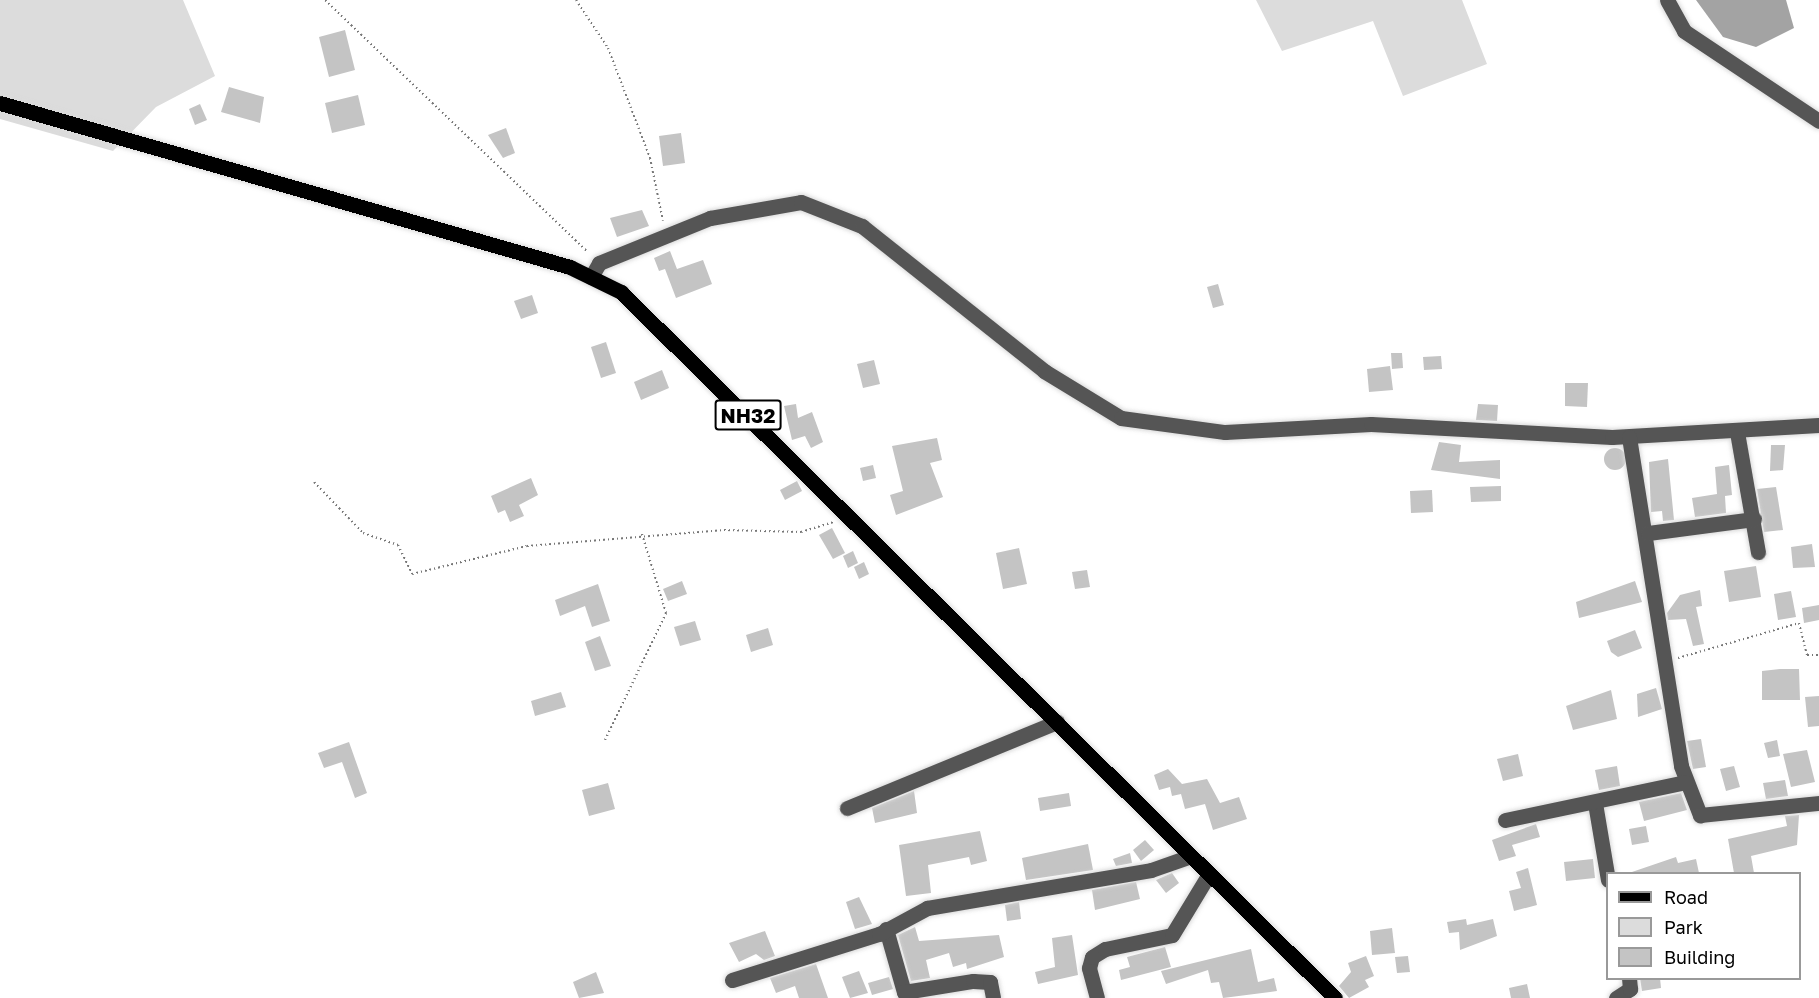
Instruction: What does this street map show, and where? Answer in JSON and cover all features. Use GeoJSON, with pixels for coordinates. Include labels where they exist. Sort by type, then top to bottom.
{"type":"FeatureCollection","features":[{"type":"Feature","properties":{"kind":"main road","name":"NH32"},"geometry":{"type":"LineString","coordinates":[[0,102],[591,276],[646,313],[848,517],[1335,998]]}},
{"type":"Feature","properties":{"kind":"street"},"geometry":{"type":"LineString","coordinates":[[1667,0],[1684,31],[1819,121]]}},
{"type":"Feature","properties":{"kind":"street"},"geometry":{"type":"LineString","coordinates":[[591,276],[599,262],[666,235],[747,209],[801,202],[862,226],[1044,370],[1121,418],[1224,432],[1371,424],[1629,437],[1737,432],[1819,425]]}},
{"type":"Feature","properties":{"kind":"street"},"geometry":{"type":"LineString","coordinates":[[1737,432],[1758,552]]}},
{"type":"Feature","properties":{"kind":"street"},"geometry":{"type":"LineString","coordinates":[[1629,437],[1648,533],[1685,782],[1700,815],[1819,803]]}},
{"type":"Feature","properties":{"kind":"street"},"geometry":{"type":"LineString","coordinates":[[1648,533],[1754,519]]}},
{"type":"Feature","properties":{"kind":"street"},"geometry":{"type":"LineString","coordinates":[[847,808],[1057,722]]}},
{"type":"Feature","properties":{"kind":"street"},"geometry":{"type":"LineString","coordinates":[[1505,820],[1685,782]]}},
{"type":"Feature","properties":{"kind":"street"},"geometry":{"type":"LineString","coordinates":[[1594,803],[1607,872]]}},
{"type":"Feature","properties":{"kind":"street"},"geometry":{"type":"LineString","coordinates":[[732,980],[886,929],[927,908],[1151,870],[1191,856]]}},
{"type":"Feature","properties":{"kind":"street"},"geometry":{"type":"LineString","coordinates":[[1097,998],[1089,968],[1092,957],[1105,949],[1172,935],[1209,874]]}},
{"type":"Feature","properties":{"kind":"street"},"geometry":{"type":"LineString","coordinates":[[886,929],[900,995],[973,981],[990,982],[993,998]]}},
{"type":"Feature","properties":{"kind":"street"},"geometry":{"type":"LineString","coordinates":[[1616,998],[1630,989],[1629,980]]}},
{"type":"Feature","properties":{"kind":"path"},"geometry":{"type":"LineString","coordinates":[[325,0],[599,262]]}},
{"type":"Feature","properties":{"kind":"path"},"geometry":{"type":"LineString","coordinates":[[576,0],[608,48],[650,158],[666,235]]}},
{"type":"Feature","properties":{"kind":"path"},"geometry":{"type":"LineString","coordinates":[[314,482],[363,533],[398,545],[412,574],[527,546],[642,534],[801,532],[848,517]]}},
{"type":"Feature","properties":{"kind":"path"},"geometry":{"type":"LineString","coordinates":[[605,740],[666,613],[642,534]]}},
{"type":"Feature","properties":{"kind":"path"},"geometry":{"type":"LineString","coordinates":[[1666,662],[1799,623],[1807,655],[1819,655]]}},
{"type":"Feature","properties":{"kind":"green space"},"geometry":{"type":"Polygon","coordinates":[[[0,0],[183,0],[215,76],[156,107],[113,151],[0,119],[0,0]]]}},
{"type":"Feature","properties":{"kind":"green space"},"geometry":{"type":"Polygon","coordinates":[[[1256,0],[1462,0],[1487,64],[1403,96],[1373,21],[1282,51],[1256,0]]]}},
{"type":"Feature","properties":{"kind":"shaded area"},"geometry":{"type":"Polygon","coordinates":[[[1696,0],[1786,0],[1794,28],[1756,47],[1723,37],[1696,0]]]}},
{"type":"Feature","properties":{"kind":"building"},"geometry":{"type":"Polygon","coordinates":[[[345,30],[355,70],[329,77],[319,37],[345,30]]]}},
{"type":"Feature","properties":{"kind":"building"},"geometry":{"type":"Polygon","coordinates":[[[229,87],[264,97],[260,123],[221,112],[229,87]]]}},
{"type":"Feature","properties":{"kind":"building"},"geometry":{"type":"Polygon","coordinates":[[[358,95],[365,125],[332,133],[325,103],[358,95]]]}},
{"type":"Feature","properties":{"kind":"building"},"geometry":{"type":"Polygon","coordinates":[[[200,104],[207,120],[195,125],[189,109],[200,104]]]}},
{"type":"Feature","properties":{"kind":"building"},"geometry":{"type":"Polygon","coordinates":[[[506,128],[515,153],[503,158],[488,135],[506,128]]]}},
{"type":"Feature","properties":{"kind":"building"},"geometry":{"type":"Polygon","coordinates":[[[681,133],[685,163],[663,166],[659,136],[681,133]]]}},
{"type":"Feature","properties":{"kind":"building"},"geometry":{"type":"Polygon","coordinates":[[[642,210],[649,226],[617,237],[610,218],[642,210]]]}},
{"type":"Feature","properties":{"kind":"building"},"geometry":{"type":"Polygon","coordinates":[[[670,251],[677,269],[703,260],[712,284],[676,298],[665,269],[659,271],[654,258],[670,251]]]}},
{"type":"Feature","properties":{"kind":"building"},"geometry":{"type":"Polygon","coordinates":[[[1218,284],[1224,305],[1213,308],[1207,287],[1218,284]]]}},
{"type":"Feature","properties":{"kind":"building"},"geometry":{"type":"Polygon","coordinates":[[[532,295],[538,313],[521,319],[514,301],[532,295]]]}},
{"type":"Feature","properties":{"kind":"building"},"geometry":{"type":"Polygon","coordinates":[[[606,342],[616,373],[601,378],[591,347],[606,342]]]}},
{"type":"Feature","properties":{"kind":"building"},"geometry":{"type":"Polygon","coordinates":[[[1391,353],[1402,353],[1403,368],[1392,369],[1391,353]]]}},
{"type":"Feature","properties":{"kind":"building"},"geometry":{"type":"Polygon","coordinates":[[[1441,356],[1442,369],[1424,370],[1423,357],[1441,356]]]}},
{"type":"Feature","properties":{"kind":"building"},"geometry":{"type":"Polygon","coordinates":[[[874,360],[880,384],[863,388],[857,364],[874,360]]]}},
{"type":"Feature","properties":{"kind":"building"},"geometry":{"type":"Polygon","coordinates":[[[1390,366],[1393,390],[1369,392],[1367,369],[1390,366]]]}},
{"type":"Feature","properties":{"kind":"building"},"geometry":{"type":"Polygon","coordinates":[[[662,370],[669,388],[641,400],[634,382],[662,370]]]}},
{"type":"Feature","properties":{"kind":"building"},"geometry":{"type":"Polygon","coordinates":[[[1565,383],[1588,383],[1587,407],[1565,406],[1565,383]]]}},
{"type":"Feature","properties":{"kind":"building"},"geometry":{"type":"Polygon","coordinates":[[[796,404],[798,418],[812,412],[823,442],[811,448],[805,436],[792,440],[784,406],[796,404]]]}},
{"type":"Feature","properties":{"kind":"building"},"geometry":{"type":"Polygon","coordinates":[[[1478,404],[1498,405],[1497,421],[1476,420],[1478,404]]]}},
{"type":"Feature","properties":{"kind":"building"},"geometry":{"type":"Polygon","coordinates":[[[937,438],[942,460],[930,463],[943,497],[896,515],[890,495],[903,491],[892,446],[937,438]]]}},
{"type":"Feature","properties":{"kind":"building"},"geometry":{"type":"Polygon","coordinates":[[[1439,442],[1461,445],[1459,462],[1500,460],[1500,479],[1431,470],[1439,442]]]}},
{"type":"Feature","properties":{"kind":"building"},"geometry":{"type":"Polygon","coordinates":[[[1771,445],[1785,445],[1783,470],[1770,471],[1771,445]]]}},
{"type":"Feature","properties":{"kind":"building"},"geometry":{"type":"Polygon","coordinates":[[[1615,448],[1623,451],[1626,459],[1623,467],[1615,470],[1607,467],[1604,459],[1607,451],[1615,448]]]}},
{"type":"Feature","properties":{"kind":"building"},"geometry":{"type":"Polygon","coordinates":[[[1668,459],[1674,520],[1663,521],[1662,511],[1651,512],[1649,462],[1668,459]]]}},
{"type":"Feature","properties":{"kind":"building"},"geometry":{"type":"Polygon","coordinates":[[[873,465],[876,478],[863,481],[860,468],[873,465]]]}},
{"type":"Feature","properties":{"kind":"building"},"geometry":{"type":"Polygon","coordinates":[[[1729,465],[1732,495],[1725,496],[1726,513],[1695,517],[1692,498],[1717,494],[1715,467],[1729,465]]]}},
{"type":"Feature","properties":{"kind":"building"},"geometry":{"type":"Polygon","coordinates":[[[531,478],[538,495],[519,505],[524,516],[510,522],[505,510],[498,513],[491,496],[531,478]]]}},
{"type":"Feature","properties":{"kind":"building"},"geometry":{"type":"Polygon","coordinates":[[[797,481],[802,491],[785,500],[780,490],[797,481]]]}},
{"type":"Feature","properties":{"kind":"building"},"geometry":{"type":"Polygon","coordinates":[[[1501,486],[1501,501],[1471,502],[1470,487],[1501,486]]]}},
{"type":"Feature","properties":{"kind":"building"},"geometry":{"type":"Polygon","coordinates":[[[1776,487],[1783,530],[1764,532],[1757,489],[1776,487]]]}},
{"type":"Feature","properties":{"kind":"building"},"geometry":{"type":"Polygon","coordinates":[[[1432,490],[1433,512],[1411,513],[1410,491],[1432,490]]]}},
{"type":"Feature","properties":{"kind":"building"},"geometry":{"type":"Polygon","coordinates":[[[832,528],[845,553],[833,559],[819,535],[832,528]]]}},
{"type":"Feature","properties":{"kind":"building"},"geometry":{"type":"Polygon","coordinates":[[[1812,544],[1815,567],[1793,568],[1791,547],[1812,544]]]}},
{"type":"Feature","properties":{"kind":"building"},"geometry":{"type":"Polygon","coordinates":[[[1019,548],[1027,584],[1003,589],[996,553],[1019,548]]]}},
{"type":"Feature","properties":{"kind":"building"},"geometry":{"type":"Polygon","coordinates":[[[853,551],[858,563],[848,568],[843,556],[853,551]]]}},
{"type":"Feature","properties":{"kind":"building"},"geometry":{"type":"Polygon","coordinates":[[[864,562],[869,574],[859,579],[854,567],[864,562]]]}},
{"type":"Feature","properties":{"kind":"building"},"geometry":{"type":"Polygon","coordinates":[[[1756,566],[1761,597],[1729,602],[1724,571],[1756,566]]]}},
{"type":"Feature","properties":{"kind":"building"},"geometry":{"type":"Polygon","coordinates":[[[1087,570],[1090,587],[1075,589],[1072,572],[1087,570]]]}},
{"type":"Feature","properties":{"kind":"building"},"geometry":{"type":"Polygon","coordinates":[[[682,581],[687,594],[668,601],[663,589],[682,581]]]}},
{"type":"Feature","properties":{"kind":"building"},"geometry":{"type":"Polygon","coordinates":[[[1635,581],[1642,602],[1579,618],[1576,602],[1635,581]]]}},
{"type":"Feature","properties":{"kind":"building"},"geometry":{"type":"Polygon","coordinates":[[[598,584],[610,621],[592,627],[585,606],[560,616],[555,600],[598,584]]]}},
{"type":"Feature","properties":{"kind":"building"},"geometry":{"type":"Polygon","coordinates":[[[1700,590],[1702,606],[1696,607],[1704,644],[1693,646],[1686,619],[1668,620],[1667,613],[1680,595],[1700,590]]]}},
{"type":"Feature","properties":{"kind":"building"},"geometry":{"type":"Polygon","coordinates":[[[1791,591],[1796,617],[1778,620],[1774,594],[1791,591]]]}},
{"type":"Feature","properties":{"kind":"building"},"geometry":{"type":"Polygon","coordinates":[[[1819,605],[1819,620],[1804,623],[1802,608],[1819,605]]]}},
{"type":"Feature","properties":{"kind":"building"},"geometry":{"type":"Polygon","coordinates":[[[695,621],[701,640],[680,646],[674,627],[695,621]]]}},
{"type":"Feature","properties":{"kind":"building"},"geometry":{"type":"Polygon","coordinates":[[[768,628],[773,645],[751,652],[746,635],[768,628]]]}},
{"type":"Feature","properties":{"kind":"building"},"geometry":{"type":"Polygon","coordinates":[[[1635,630],[1642,648],[1618,657],[1611,652],[1607,641],[1635,630]]]}},
{"type":"Feature","properties":{"kind":"building"},"geometry":{"type":"Polygon","coordinates":[[[600,636],[611,666],[595,671],[585,642],[600,636]]]}},
{"type":"Feature","properties":{"kind":"building"},"geometry":{"type":"Polygon","coordinates":[[[1799,669],[1800,700],[1762,700],[1762,671],[1799,669]]]}},
{"type":"Feature","properties":{"kind":"building"},"geometry":{"type":"Polygon","coordinates":[[[1656,688],[1662,709],[1638,717],[1637,694],[1656,688]]]}},
{"type":"Feature","properties":{"kind":"building"},"geometry":{"type":"Polygon","coordinates":[[[1611,690],[1617,719],[1573,730],[1566,706],[1611,690]]]}},
{"type":"Feature","properties":{"kind":"building"},"geometry":{"type":"Polygon","coordinates":[[[561,692],[566,707],[535,716],[531,701],[561,692]]]}},
{"type":"Feature","properties":{"kind":"building"},"geometry":{"type":"Polygon","coordinates":[[[1819,696],[1819,726],[1808,727],[1805,697],[1819,696]]]}},
{"type":"Feature","properties":{"kind":"building"},"geometry":{"type":"Polygon","coordinates":[[[1701,739],[1706,767],[1693,769],[1687,741],[1701,739]]]}},
{"type":"Feature","properties":{"kind":"building"},"geometry":{"type":"Polygon","coordinates":[[[1777,740],[1780,756],[1768,758],[1764,743],[1777,740]]]}},
{"type":"Feature","properties":{"kind":"building"},"geometry":{"type":"Polygon","coordinates":[[[349,742],[367,793],[355,798],[342,762],[324,768],[318,753],[349,742]]]}},
{"type":"Feature","properties":{"kind":"building"},"geometry":{"type":"Polygon","coordinates":[[[1807,750],[1815,782],[1791,787],[1783,754],[1807,750]]]}},
{"type":"Feature","properties":{"kind":"building"},"geometry":{"type":"Polygon","coordinates":[[[1518,754],[1523,776],[1503,781],[1497,759],[1518,754]]]}},
{"type":"Feature","properties":{"kind":"building"},"geometry":{"type":"Polygon","coordinates":[[[1617,766],[1620,786],[1599,790],[1595,770],[1617,766]]]}},
{"type":"Feature","properties":{"kind":"building"},"geometry":{"type":"Polygon","coordinates":[[[1734,766],[1740,787],[1726,791],[1720,769],[1734,766]]]}},
{"type":"Feature","properties":{"kind":"building"},"geometry":{"type":"Polygon","coordinates":[[[1168,769],[1182,784],[1207,779],[1220,803],[1239,797],[1247,819],[1213,830],[1205,804],[1185,809],[1181,794],[1172,796],[1170,787],[1159,790],[1154,775],[1168,769]]]}},
{"type":"Feature","properties":{"kind":"building"},"geometry":{"type":"Polygon","coordinates":[[[1785,780],[1788,796],[1766,799],[1763,783],[1785,780]]]}},
{"type":"Feature","properties":{"kind":"building"},"geometry":{"type":"Polygon","coordinates":[[[608,783],[615,809],[589,816],[582,790],[608,783]]]}},
{"type":"Feature","properties":{"kind":"building"},"geometry":{"type":"Polygon","coordinates":[[[914,791],[917,813],[875,823],[872,808],[914,791]]]}},
{"type":"Feature","properties":{"kind":"building"},"geometry":{"type":"Polygon","coordinates":[[[1069,793],[1071,806],[1040,811],[1038,798],[1069,793]]]}},
{"type":"Feature","properties":{"kind":"building"},"geometry":{"type":"Polygon","coordinates":[[[1681,793],[1687,810],[1644,821],[1639,802],[1681,793]]]}},
{"type":"Feature","properties":{"kind":"building"},"geometry":{"type":"Polygon","coordinates":[[[1799,815],[1797,845],[1751,856],[1754,872],[1734,872],[1728,839],[1787,826],[1785,816],[1799,815]]]}},
{"type":"Feature","properties":{"kind":"building"},"geometry":{"type":"Polygon","coordinates":[[[1536,824],[1540,837],[1512,845],[1516,856],[1499,861],[1492,840],[1536,824]]]}},
{"type":"Feature","properties":{"kind":"building"},"geometry":{"type":"Polygon","coordinates":[[[1646,826],[1649,842],[1632,845],[1629,829],[1646,826]]]}},
{"type":"Feature","properties":{"kind":"building"},"geometry":{"type":"Polygon","coordinates":[[[980,831],[987,861],[971,865],[969,857],[928,865],[931,893],[906,896],[899,845],[980,831]]]}},
{"type":"Feature","properties":{"kind":"building"},"geometry":{"type":"Polygon","coordinates":[[[1145,840],[1154,850],[1141,861],[1133,850],[1145,840]]]}},
{"type":"Feature","properties":{"kind":"building"},"geometry":{"type":"Polygon","coordinates":[[[1088,844],[1093,870],[1026,880],[1022,858],[1088,844]]]}},
{"type":"Feature","properties":{"kind":"building"},"geometry":{"type":"Polygon","coordinates":[[[1130,853],[1132,863],[1116,866],[1113,859],[1130,853]]]}},
{"type":"Feature","properties":{"kind":"building"},"geometry":{"type":"Polygon","coordinates":[[[1676,857],[1678,863],[1696,859],[1699,872],[1632,872],[1676,857]]]}},
{"type":"Feature","properties":{"kind":"building"},"geometry":{"type":"Polygon","coordinates":[[[1593,859],[1595,878],[1566,881],[1564,862],[1593,859]]]}},
{"type":"Feature","properties":{"kind":"building"},"geometry":{"type":"Polygon","coordinates":[[[1528,868],[1537,905],[1514,911],[1509,891],[1521,888],[1516,872],[1528,868]]]}},
{"type":"Feature","properties":{"kind":"building"},"geometry":{"type":"Polygon","coordinates":[[[1172,873],[1179,883],[1166,893],[1156,880],[1172,873]]]}},
{"type":"Feature","properties":{"kind":"building"},"geometry":{"type":"Polygon","coordinates":[[[1136,882],[1140,899],[1095,910],[1092,890],[1136,882]]]}},
{"type":"Feature","properties":{"kind":"building"},"geometry":{"type":"Polygon","coordinates":[[[859,897],[872,924],[855,929],[846,902],[859,897]]]}},
{"type":"Feature","properties":{"kind":"building"},"geometry":{"type":"Polygon","coordinates":[[[1019,902],[1021,919],[1007,921],[1005,905],[1019,902]]]}},
{"type":"Feature","properties":{"kind":"building"},"geometry":{"type":"Polygon","coordinates":[[[1466,919],[1467,925],[1493,919],[1497,936],[1460,950],[1459,932],[1449,933],[1447,922],[1466,919]]]}},
{"type":"Feature","properties":{"kind":"building"},"geometry":{"type":"Polygon","coordinates":[[[915,927],[919,941],[999,935],[1004,957],[967,969],[966,963],[953,967],[949,953],[926,960],[930,978],[911,981],[898,935],[915,927]]]}},
{"type":"Feature","properties":{"kind":"building"},"geometry":{"type":"Polygon","coordinates":[[[1392,928],[1395,953],[1372,955],[1370,931],[1392,928]]]}},
{"type":"Feature","properties":{"kind":"building"},"geometry":{"type":"Polygon","coordinates":[[[765,931],[775,956],[764,960],[756,954],[739,962],[729,943],[765,931]]]}},
{"type":"Feature","properties":{"kind":"building"},"geometry":{"type":"Polygon","coordinates":[[[1072,935],[1078,975],[1038,984],[1035,972],[1055,967],[1052,938],[1072,935]]]}},
{"type":"Feature","properties":{"kind":"building"},"geometry":{"type":"Polygon","coordinates":[[[1165,947],[1171,967],[1121,980],[1119,970],[1130,967],[1127,957],[1165,947]]]}},
{"type":"Feature","properties":{"kind":"building"},"geometry":{"type":"Polygon","coordinates":[[[1251,949],[1258,982],[1274,978],[1277,991],[1223,998],[1219,982],[1211,983],[1208,970],[1166,984],[1161,971],[1251,949]]]}},
{"type":"Feature","properties":{"kind":"building"},"geometry":{"type":"Polygon","coordinates":[[[1366,956],[1374,976],[1365,980],[1369,987],[1349,998],[1339,986],[1351,972],[1348,963],[1366,956]]]}},
{"type":"Feature","properties":{"kind":"building"},"geometry":{"type":"Polygon","coordinates":[[[1408,956],[1410,972],[1397,973],[1395,957],[1408,956]]]}},
{"type":"Feature","properties":{"kind":"building"},"geometry":{"type":"Polygon","coordinates":[[[816,964],[828,998],[799,998],[795,986],[776,993],[770,978],[816,964]]]}},
{"type":"Feature","properties":{"kind":"building"},"geometry":{"type":"Polygon","coordinates":[[[859,971],[868,993],[850,998],[842,977],[859,971]]]}},
{"type":"Feature","properties":{"kind":"building"},"geometry":{"type":"Polygon","coordinates":[[[596,972],[604,993],[579,998],[573,982],[596,972]]]}},
{"type":"Feature","properties":{"kind":"building"},"geometry":{"type":"Polygon","coordinates":[[[889,977],[893,989],[872,995],[868,983],[889,977]]]}},
{"type":"Feature","properties":{"kind":"building"},"geometry":{"type":"Polygon","coordinates":[[[1640,980],[1660,980],[1661,988],[1642,991],[1640,980]]]}},
{"type":"Feature","properties":{"kind":"building"},"geometry":{"type":"Polygon","coordinates":[[[1527,984],[1530,998],[1511,998],[1509,988],[1527,984]]]}}]}
